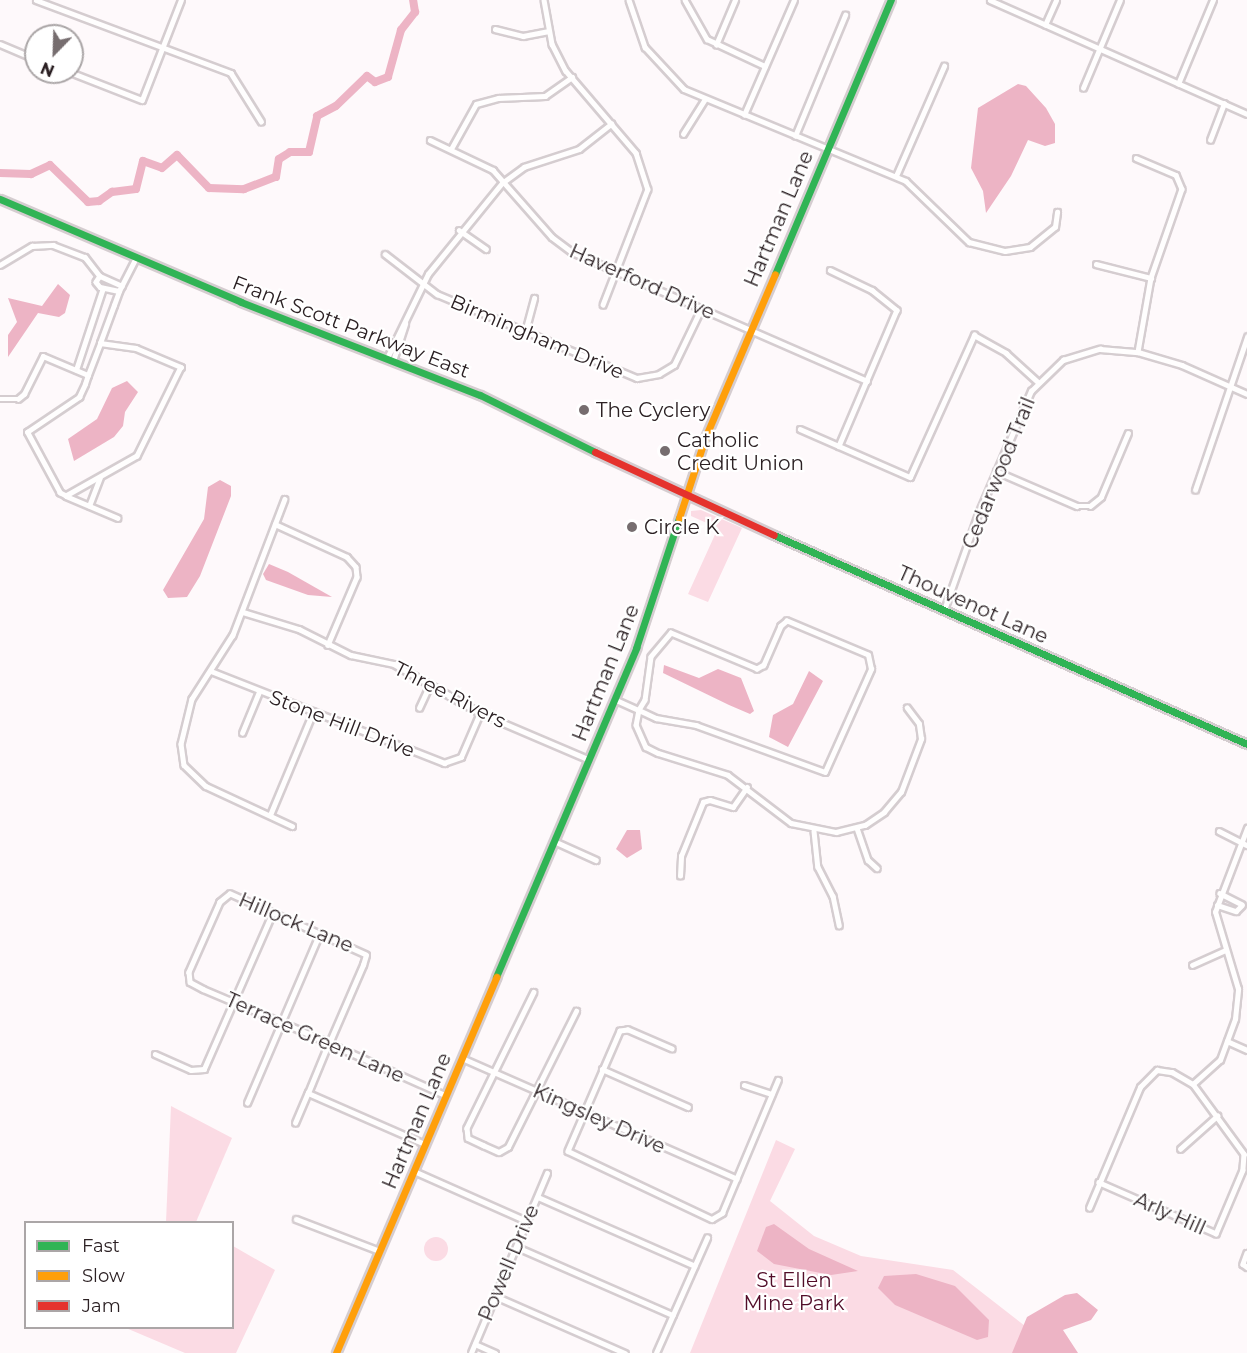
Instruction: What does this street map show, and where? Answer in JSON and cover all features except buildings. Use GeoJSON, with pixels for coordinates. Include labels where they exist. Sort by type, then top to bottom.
{"type":"FeatureCollection","features":[{"type":"Feature","properties":{"kind":"street"},"geometry":{"type":"LineString","coordinates":[[36,0],[231,73],[261,121]]}},
{"type":"Feature","properties":{"kind":"street"},"geometry":{"type":"LineString","coordinates":[[84,77],[142,100],[181,0]]}},
{"type":"Feature","properties":{"kind":"street"},"geometry":{"type":"LineString","coordinates":[[544,0],[549,31],[572,77],[641,162],[648,189],[603,306]]}},
{"type":"Feature","properties":{"kind":"street"},"geometry":{"type":"LineString","coordinates":[[629,0],[640,38],[653,59],[684,89],[896,176],[914,188],[955,232],[990,249],[1014,251],[1037,243],[1055,227],[1058,212]]}},
{"type":"Feature","properties":{"kind":"street"},"geometry":{"type":"LineString","coordinates":[[685,0],[699,30],[716,45],[765,66]]}},
{"type":"Feature","properties":{"kind":"street"},"geometry":{"type":"LineString","coordinates":[[716,45],[735,0]]}},
{"type":"Feature","properties":{"kind":"street"},"geometry":{"type":"LineString","coordinates":[[744,115],[794,0]]}},
{"type":"Feature","properties":{"kind":"street","name":"Hartman Lane"},"geometry":{"type":"LineString","coordinates":[[336,1353],[614,699],[662,576],[685,496],[749,330],[891,0]]}},
{"type":"Feature","properties":{"kind":"street"},"geometry":{"type":"LineString","coordinates":[[990,0],[1247,114]]}},
{"type":"Feature","properties":{"kind":"street"},"geometry":{"type":"LineString","coordinates":[[1045,25],[1056,0]]}},
{"type":"Feature","properties":{"kind":"street"},"geometry":{"type":"LineString","coordinates":[[1083,88],[1120,0]]}},
{"type":"Feature","properties":{"kind":"street"},"geometry":{"type":"LineString","coordinates":[[1178,84],[1213,0]]}},
{"type":"Feature","properties":{"kind":"street"},"geometry":{"type":"LineString","coordinates":[[795,136],[845,15]]}},
{"type":"Feature","properties":{"kind":"street"},"geometry":{"type":"LineString","coordinates":[[495,29],[523,36],[549,31]]}},
{"type":"Feature","properties":{"kind":"street"},"geometry":{"type":"LineString","coordinates":[[0,44],[24,54]]}},
{"type":"Feature","properties":{"kind":"street"},"geometry":{"type":"LineString","coordinates":[[896,176],[944,66]]}},
{"type":"Feature","properties":{"kind":"street"},"geometry":{"type":"LineString","coordinates":[[451,149],[476,104],[498,98],[545,96],[572,77]]}},
{"type":"Feature","properties":{"kind":"street"},"geometry":{"type":"LineString","coordinates":[[683,134],[705,99]]}},
{"type":"Feature","properties":{"kind":"street"},"geometry":{"type":"LineString","coordinates":[[1210,140],[1224,104]]}},
{"type":"Feature","properties":{"kind":"street"},"geometry":{"type":"LineString","coordinates":[[391,357],[423,286],[459,230],[506,180],[524,167],[575,152],[611,124]]}},
{"type":"Feature","properties":{"kind":"street","name":"Haverford Drive"},"geometry":{"type":"LineString","coordinates":[[430,140],[451,149],[506,180],[558,243],[616,272],[867,381]]}},
{"type":"Feature","properties":{"kind":"street"},"geometry":{"type":"LineString","coordinates":[[1136,158],[1176,175],[1182,189],[1151,278],[1138,352]]}},
{"type":"Feature","properties":{"kind":"street","name":"Frank Scott Parkway East"},"geometry":{"type":"LineString","coordinates":[[0,199],[135,258],[391,357],[480,395],[685,496]]}},
{"type":"Feature","properties":{"kind":"street"},"geometry":{"type":"LineString","coordinates":[[459,230],[486,249]]}},
{"type":"Feature","properties":{"kind":"street"},"geometry":{"type":"LineString","coordinates":[[0,265],[32,246],[53,244],[85,257],[99,276],[120,288]]}},
{"type":"Feature","properties":{"kind":"street","name":"Birmingham Drive"},"geometry":{"type":"LineString","coordinates":[[385,254],[423,286],[621,374],[644,378],[666,371],[680,358],[701,309]]}},
{"type":"Feature","properties":{"kind":"street"},"geometry":{"type":"LineString","coordinates":[[118,518],[60,493],[27,432],[72,406],[88,375],[120,288],[135,258]]}},
{"type":"Feature","properties":{"kind":"street"},"geometry":{"type":"LineString","coordinates":[[1096,264],[1151,278]]}},
{"type":"Feature","properties":{"kind":"street"},"geometry":{"type":"LineString","coordinates":[[830,270],[872,290],[897,310],[839,446]]}},
{"type":"Feature","properties":{"kind":"street"},"geometry":{"type":"LineString","coordinates":[[99,276],[96,282],[103,288],[120,288]]}},
{"type":"Feature","properties":{"kind":"street"},"geometry":{"type":"LineString","coordinates":[[76,370],[103,288]]}},
{"type":"Feature","properties":{"kind":"street"},"geometry":{"type":"LineString","coordinates":[[525,333],[534,298]]}},
{"type":"Feature","properties":{"kind":"street"},"geometry":{"type":"LineString","coordinates":[[800,429],[910,477],[974,335],[1006,353],[1038,382]]}},
{"type":"Feature","properties":{"kind":"street"},"geometry":{"type":"LineString","coordinates":[[1195,490],[1247,337]]}},
{"type":"Feature","properties":{"kind":"street"},"geometry":{"type":"LineString","coordinates":[[66,496],[137,456],[181,367],[136,348],[100,343]]}},
{"type":"Feature","properties":{"kind":"street","name":"Cedarwood Trail"},"geometry":{"type":"LineString","coordinates":[[944,610],[996,471],[1038,382],[1064,360],[1081,354],[1116,348],[1138,352],[1247,394]]}},
{"type":"Feature","properties":{"kind":"street"},"geometry":{"type":"LineString","coordinates":[[0,399],[18,399],[24,394],[43,356],[88,375]]}},
{"type":"Feature","properties":{"kind":"street"},"geometry":{"type":"LineString","coordinates":[[996,471],[1077,506],[1090,507],[1101,497],[1128,433]]}},
{"type":"Feature","properties":{"kind":"street"},"geometry":{"type":"LineString","coordinates":[[89,506],[100,478]]}},
{"type":"Feature","properties":{"kind":"street","name":"Thouvenot Lane"},"geometry":{"type":"LineString","coordinates":[[685,496],[1247,744]]}},
{"type":"Feature","properties":{"kind":"street"},"geometry":{"type":"LineString","coordinates":[[285,499],[243,612],[211,671],[197,690],[185,721],[181,744],[184,765],[206,786],[292,825]]}},
{"type":"Feature","properties":{"kind":"street"},"geometry":{"type":"LineString","coordinates":[[275,524],[347,557],[356,567],[328,645]]}},
{"type":"Feature","properties":{"kind":"street","name":"Three Rivers"},"geometry":{"type":"LineString","coordinates":[[243,612],[299,629],[328,645],[394,664],[429,687],[480,713],[588,759]]}},
{"type":"Feature","properties":{"kind":"street"},"geometry":{"type":"LineString","coordinates":[[614,699],[639,710],[656,718],[696,725],[746,747],[776,752],[825,772],[872,661],[790,622],[781,626],[764,665],[757,669],[671,633],[651,657],[645,700],[639,710],[636,725],[646,747],[706,765],[747,787],[791,822],[814,831],[857,828],[885,812],[905,782],[921,739],[919,724],[907,708]]}},
{"type":"Feature","properties":{"kind":"street","name":"Stone Hill Drive"},"geometry":{"type":"LineString","coordinates":[[211,671],[259,692],[444,763],[461,757],[480,713]]}},
{"type":"Feature","properties":{"kind":"street"},"geometry":{"type":"LineString","coordinates":[[419,708],[429,687]]}},
{"type":"Feature","properties":{"kind":"street"},"geometry":{"type":"LineString","coordinates":[[242,733],[259,692]]}},
{"type":"Feature","properties":{"kind":"street"},"geometry":{"type":"LineString","coordinates":[[270,815],[313,712]]}},
{"type":"Feature","properties":{"kind":"street"},"geometry":{"type":"LineString","coordinates":[[680,876],[681,856],[702,802],[710,800],[733,807],[747,787]]}},
{"type":"Feature","properties":{"kind":"street"},"geometry":{"type":"LineString","coordinates":[[857,828],[868,860],[877,868]]}},
{"type":"Feature","properties":{"kind":"street"},"geometry":{"type":"LineString","coordinates":[[1089,1208],[1148,1075],[1157,1070],[1172,1072],[1193,1084],[1220,1060],[1227,1041],[1238,989],[1216,926],[1217,905],[1247,828]]}},
{"type":"Feature","properties":{"kind":"street"},"geometry":{"type":"LineString","coordinates":[[814,831],[818,867],[833,896],[839,925]]}},
{"type":"Feature","properties":{"kind":"street"},"geometry":{"type":"LineString","coordinates":[[1219,831],[1247,845]]}},
{"type":"Feature","properties":{"kind":"street"},"geometry":{"type":"LineString","coordinates":[[554,841],[596,860]]}},
{"type":"Feature","properties":{"kind":"street"},"geometry":{"type":"LineString","coordinates":[[1217,905],[1236,911],[1242,905],[1220,894]]}},
{"type":"Feature","properties":{"kind":"street","name":"Hillock Lane"},"geometry":{"type":"LineString","coordinates":[[188,978],[224,896],[273,912],[320,933],[366,955],[329,1043]]}},
{"type":"Feature","properties":{"kind":"street"},"geometry":{"type":"LineString","coordinates":[[155,1054],[191,1070],[204,1069],[273,912]]}},
{"type":"Feature","properties":{"kind":"street"},"geometry":{"type":"LineString","coordinates":[[247,1103],[320,933]]}},
{"type":"Feature","properties":{"kind":"street"},"geometry":{"type":"LineString","coordinates":[[1192,965],[1224,951]]}},
{"type":"Feature","properties":{"kind":"street","name":"Terrace Green Lane"},"geometry":{"type":"LineString","coordinates":[[188,978],[234,1002],[446,1095]]}},
{"type":"Feature","properties":{"kind":"street"},"geometry":{"type":"LineString","coordinates":[[534,992],[491,1071],[466,1131],[470,1139],[483,1145],[499,1152],[508,1148],[534,1090],[576,1011]]}},
{"type":"Feature","properties":{"kind":"street"},"geometry":{"type":"LineString","coordinates":[[672,1049],[623,1029],[602,1069],[568,1145],[570,1155],[710,1218],[722,1213],[778,1080]]}},
{"type":"Feature","properties":{"kind":"street"},"geometry":{"type":"LineString","coordinates":[[1227,1041],[1247,1050]]}},
{"type":"Feature","properties":{"kind":"street"},"geometry":{"type":"LineString","coordinates":[[295,1122],[329,1043]]}},
{"type":"Feature","properties":{"kind":"street","name":"Kingsley Drive"},"geometry":{"type":"LineString","coordinates":[[462,1058],[737,1179]]}},
{"type":"Feature","properties":{"kind":"street"},"geometry":{"type":"LineString","coordinates":[[602,1069],[688,1107]]}},
{"type":"Feature","properties":{"kind":"street","name":"Arly Hill"},"geometry":{"type":"LineString","coordinates":[[1099,1183],[1216,1234],[1243,1170],[1245,1153],[1193,1084]]}},
{"type":"Feature","properties":{"kind":"street"},"geometry":{"type":"LineString","coordinates":[[744,1085],[772,1094]]}},
{"type":"Feature","properties":{"kind":"street"},"geometry":{"type":"LineString","coordinates":[[308,1093],[425,1144]]}},
{"type":"Feature","properties":{"kind":"street"},"geometry":{"type":"LineString","coordinates":[[1180,1149],[1217,1116]]}},
{"type":"Feature","properties":{"kind":"street"},"geometry":{"type":"LineString","coordinates":[[1239,1144],[1247,1140]]}},
{"type":"Feature","properties":{"kind":"street"},"geometry":{"type":"LineString","coordinates":[[414,1171],[527,1221]]}},
{"type":"Feature","properties":{"kind":"street","name":"Powell Drive"},"geometry":{"type":"LineString","coordinates":[[471,1353],[547,1173]]}},
{"type":"Feature","properties":{"kind":"street"},"geometry":{"type":"LineString","coordinates":[[537,1197],[695,1266]]}},
{"type":"Feature","properties":{"kind":"street"},"geometry":{"type":"LineString","coordinates":[[296,1219],[380,1251]]}},
{"type":"Feature","properties":{"kind":"street"},"geometry":{"type":"LineString","coordinates":[[656,1353],[707,1238]]}},
{"type":"Feature","properties":{"kind":"street"},"geometry":{"type":"LineString","coordinates":[[517,1247],[673,1315]]}},
{"type":"Feature","properties":{"kind":"street"},"geometry":{"type":"LineString","coordinates":[[1247,1253],[1243,1264],[1247,1267]]}},
{"type":"Feature","properties":{"kind":"street"},"geometry":{"type":"LineString","coordinates":[[495,1296],[625,1353]]}},
{"type":"Feature","properties":{"kind":"street"},"geometry":{"type":"LineString","coordinates":[[475,1344],[495,1353]]}},
{"type":"Feature","properties":{"kind":"green space"},"geometry":{"type":"Polygon","coordinates":[[[701,510],[742,528],[708,602],[688,594],[718,528],[691,516],[691,511],[701,510]]]}},
{"type":"Feature","properties":{"kind":"green space"},"geometry":{"type":"Polygon","coordinates":[[[171,1106],[232,1138],[196,1221],[166,1221],[171,1106]]]}},
{"type":"Feature","properties":{"kind":"green space","name":"St Ellen Mine Park"},"geometry":{"type":"Polygon","coordinates":[[[776,1140],[795,1149],[770,1201],[814,1236],[861,1256],[953,1270],[1025,1326],[1014,1353],[690,1353],[776,1140]]]}},
{"type":"Feature","properties":{"kind":"green space"},"geometry":{"type":"Polygon","coordinates":[[[436,1237],[441,1238],[447,1244],[447,1254],[441,1260],[436,1261],[431,1260],[425,1254],[424,1249],[425,1244],[431,1238],[436,1237]]]}},
{"type":"Feature","properties":{"kind":"green space"},"geometry":{"type":"Polygon","coordinates":[[[234,1247],[275,1270],[236,1353],[185,1353],[128,1329],[234,1329],[234,1247]]]}},
{"type":"Feature","properties":{"kind":"shaded area"},"geometry":{"type":"Polygon","coordinates":[[[1018,84],[1026,86],[1046,108],[1055,124],[1055,143],[1045,146],[1028,140],[1011,176],[986,213],[983,191],[971,168],[978,108],[1018,84]]]}},
{"type":"Feature","properties":{"kind":"shaded area"},"geometry":{"type":"Polygon","coordinates":[[[58,284],[70,295],[65,313],[59,317],[38,313],[8,357],[8,335],[17,322],[8,298],[42,306],[58,284]]]}},
{"type":"Feature","properties":{"kind":"shaded area"},"geometry":{"type":"Polygon","coordinates":[[[127,381],[138,392],[125,412],[123,426],[114,437],[74,461],[68,439],[97,419],[112,388],[127,381]]]}},
{"type":"Feature","properties":{"kind":"shaded area"},"geometry":{"type":"Polygon","coordinates":[[[220,480],[231,486],[231,496],[200,576],[187,597],[168,598],[163,590],[204,519],[208,487],[220,480]]]}},
{"type":"Feature","properties":{"kind":"shaded area"},"geometry":{"type":"Polygon","coordinates":[[[269,564],[332,597],[308,595],[266,580],[263,574],[269,564]]]}},
{"type":"Feature","properties":{"kind":"shaded area"},"geometry":{"type":"Polygon","coordinates":[[[664,665],[699,678],[718,669],[741,678],[754,711],[750,714],[663,673],[664,665]]]}},
{"type":"Feature","properties":{"kind":"shaded area"},"geometry":{"type":"Polygon","coordinates":[[[809,671],[823,681],[788,747],[769,737],[773,715],[793,704],[809,671]]]}},
{"type":"Feature","properties":{"kind":"shaded area"},"geometry":{"type":"Polygon","coordinates":[[[627,830],[640,830],[642,849],[627,858],[616,849],[627,830]]]}},
{"type":"Feature","properties":{"kind":"shaded area"},"geometry":{"type":"Polygon","coordinates":[[[774,1224],[809,1249],[858,1271],[831,1275],[774,1264],[757,1251],[766,1227],[774,1224]]]}},
{"type":"Feature","properties":{"kind":"shaded area"},"geometry":{"type":"Polygon","coordinates":[[[916,1274],[955,1286],[989,1320],[988,1337],[977,1340],[895,1305],[878,1288],[884,1276],[916,1274]]]}},
{"type":"Feature","properties":{"kind":"shaded area"},"geometry":{"type":"Polygon","coordinates":[[[1077,1293],[1098,1310],[1091,1320],[1063,1330],[1078,1353],[1012,1353],[1027,1317],[1065,1295],[1077,1293]]]}},
{"type":"Feature","properties":{"kind":"waterway"},"geometry":{"type":"LineString","coordinates":[[0,173],[31,174],[50,165],[88,202],[99,201],[112,192],[136,189],[143,161],[162,168],[177,155],[209,188],[244,189],[276,177],[279,159],[290,152],[309,152],[317,116],[336,106],[367,76],[375,82],[388,77],[401,30],[415,12],[413,0]]}},
{"type":"Feature","properties":{"kind":"traffic: fast"},"geometry":{"type":"LineString","coordinates":[[775,274],[891,0]]}},
{"type":"Feature","properties":{"kind":"traffic: fast"},"geometry":{"type":"LineString","coordinates":[[0,199],[241,302],[480,395],[595,452]]}},
{"type":"Feature","properties":{"kind":"traffic: fast"},"geometry":{"type":"LineString","coordinates":[[496,977],[636,648],[679,518]]}},
{"type":"Feature","properties":{"kind":"traffic: fast"},"geometry":{"type":"LineString","coordinates":[[774,535],[1247,744]]}},
{"type":"Feature","properties":{"kind":"traffic: slow"},"geometry":{"type":"LineString","coordinates":[[679,518],[705,438],[775,274]]}},
{"type":"Feature","properties":{"kind":"traffic: slow"},"geometry":{"type":"LineString","coordinates":[[336,1353],[496,977]]}},
{"type":"Feature","properties":{"kind":"traffic: jam"},"geometry":{"type":"LineString","coordinates":[[595,452],[774,535]]}},
{"type":"Feature","properties":{"kind":"place","name":"The Cyclery"},"geometry":{"type":"Point","coordinates":[584,410]}},
{"type":"Feature","properties":{"kind":"place","name":"Catholic Credit Union"},"geometry":{"type":"Point","coordinates":[665,451]}},
{"type":"Feature","properties":{"kind":"place","name":"Circle K"},"geometry":{"type":"Point","coordinates":[632,527]}}]}
